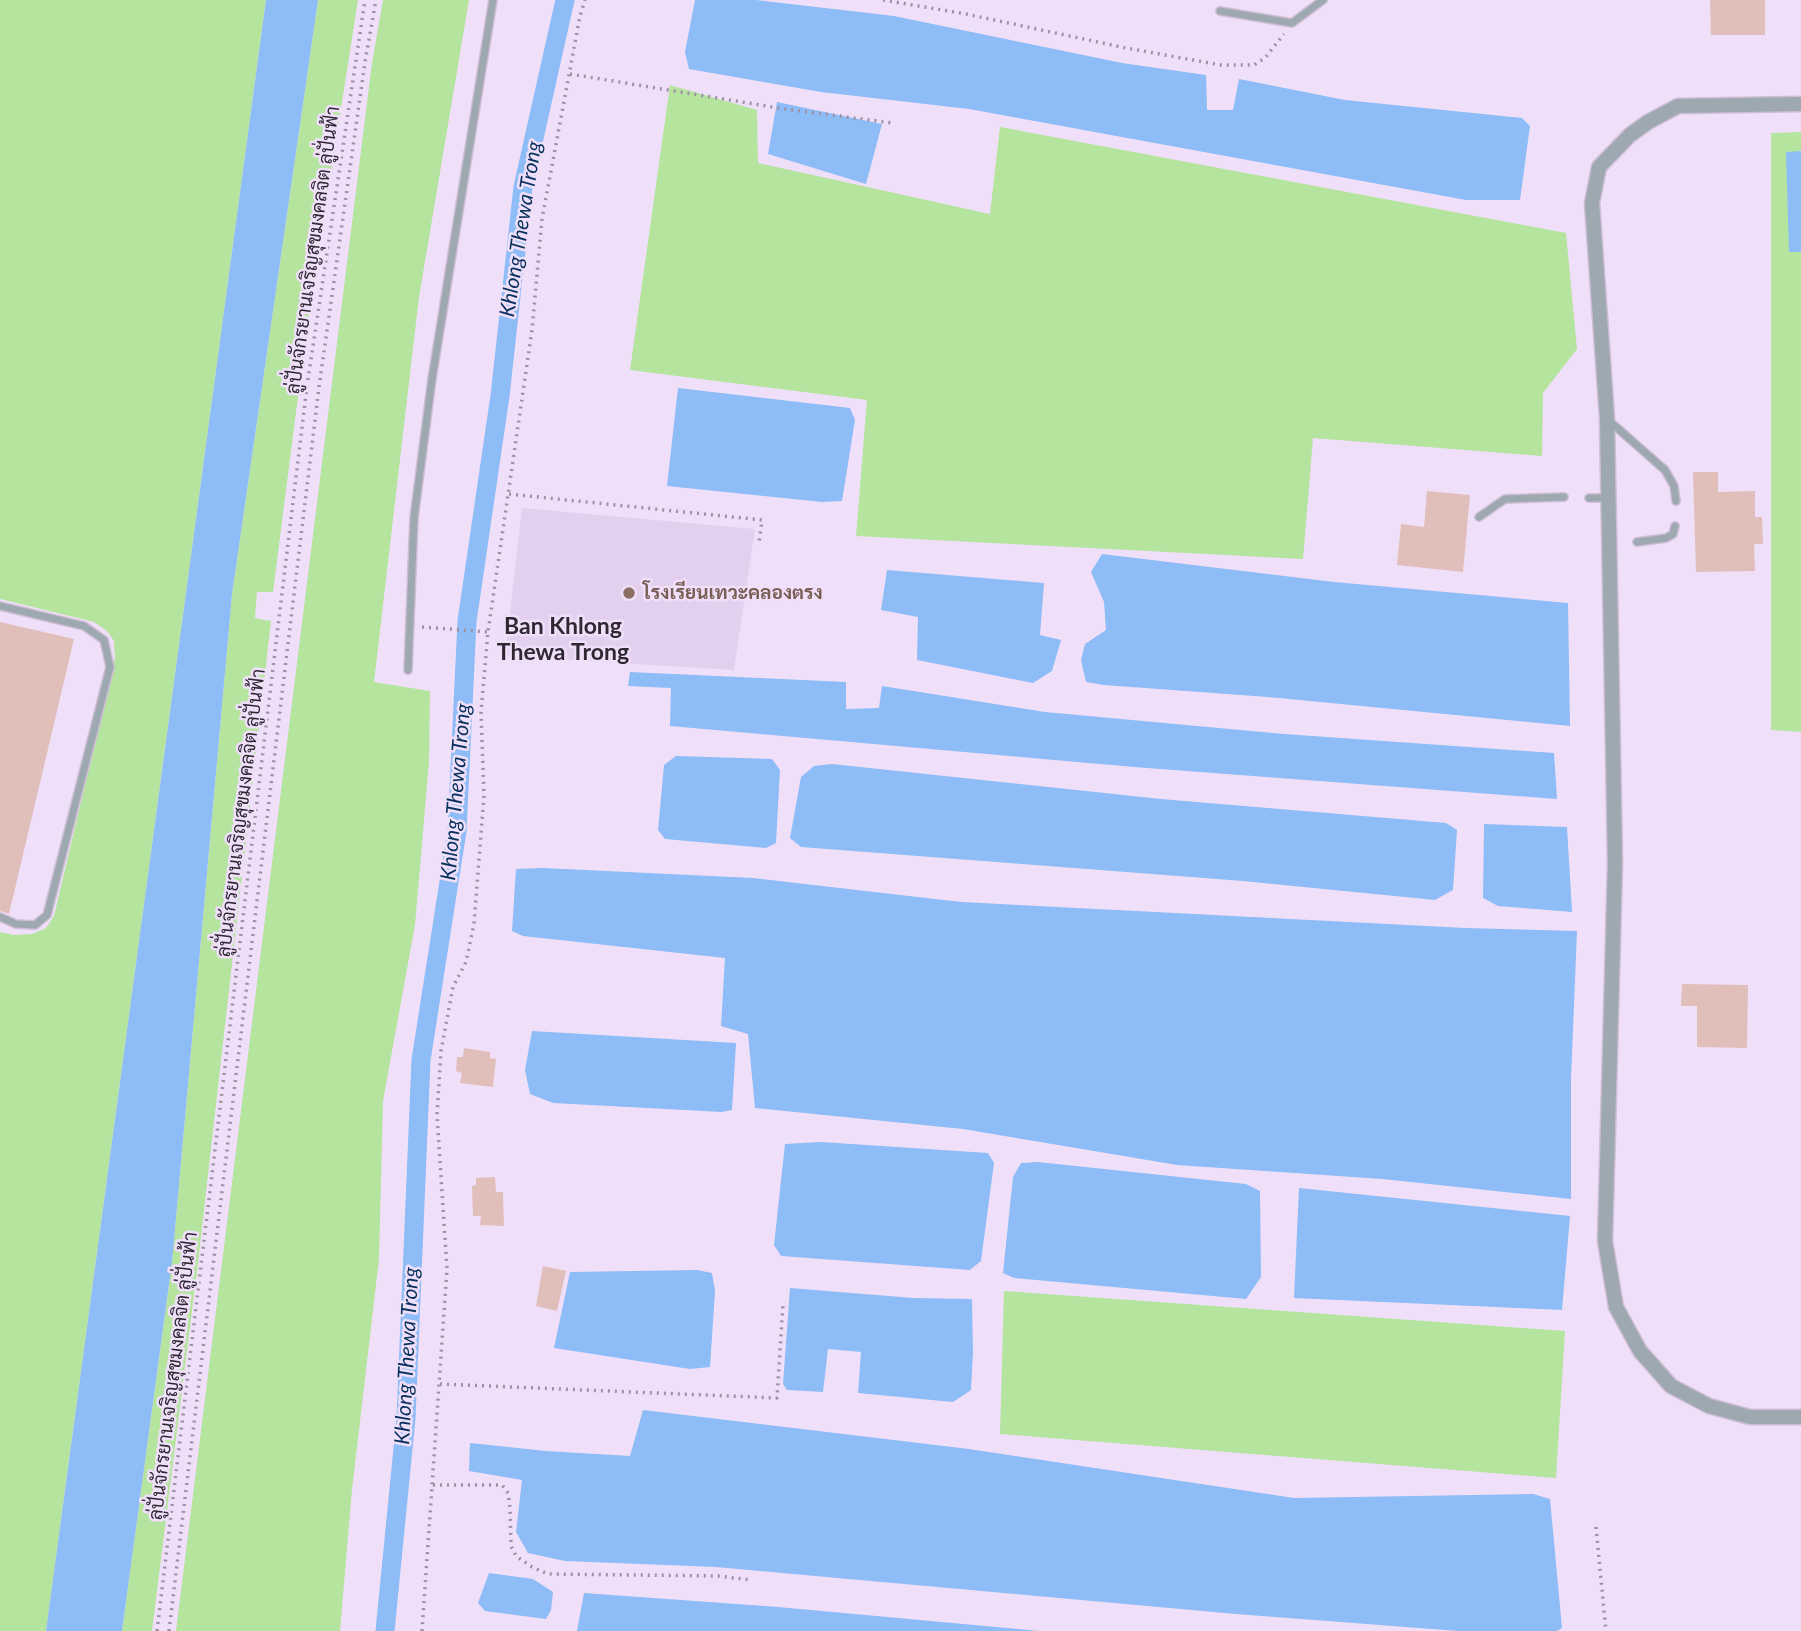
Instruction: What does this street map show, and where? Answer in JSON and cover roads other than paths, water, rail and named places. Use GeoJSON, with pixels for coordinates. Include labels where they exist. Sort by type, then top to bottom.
{"type":"FeatureCollection","features":[{"type":"Feature","properties":{"kind":"street"},"geometry":{"type":"LineString","coordinates":[[1801,104],[1678,107],[1648,122],[1630,135],[1599,167],[1592,203],[1607,418],[1615,862],[1605,1241],[1616,1307],[1640,1351],[1671,1386],[1709,1406],[1750,1417],[1801,1417]]}},
{"type":"Feature","properties":{"kind":"lane"},"geometry":{"type":"LineString","coordinates":[[408,670],[414,518],[432,380],[493,0]]}},
{"type":"Feature","properties":{"kind":"lane"},"geometry":{"type":"LineString","coordinates":[[1220,11],[1292,23],[1323,0]]}},
{"type":"Feature","properties":{"kind":"lane"},"geometry":{"type":"LineString","coordinates":[[1607,418],[1665,470],[1674,486],[1676,501]]}},
{"type":"Feature","properties":{"kind":"lane"},"geometry":{"type":"LineString","coordinates":[[1479,517],[1505,499],[1564,497]]}},
{"type":"Feature","properties":{"kind":"lane"},"geometry":{"type":"LineString","coordinates":[[1589,498],[1608,498]]}},
{"type":"Feature","properties":{"kind":"lane"},"geometry":{"type":"LineString","coordinates":[[1637,542],[1666,538],[1673,534],[1675,526]]}},
{"type":"Feature","properties":{"kind":"lane"},"geometry":{"type":"LineString","coordinates":[[0,606],[84,626],[104,640],[110,667],[47,915],[35,925],[16,924],[0,917]]}},
{"type":"Feature","properties":{"kind":"water"},"geometry":{"type":"Polygon","coordinates":[[[266,0],[318,0],[232,594],[172,1262],[122,1631],[46,1631],[266,0]]]}},
{"type":"Feature","properties":{"kind":"water"},"geometry":{"type":"Polygon","coordinates":[[[695,0],[756,0],[894,16],[1122,63],[1206,75],[1207,110],[1233,110],[1239,79],[1345,100],[1522,118],[1530,126],[1520,200],[1466,200],[969,109],[821,92],[689,69],[685,52],[695,0]]]}},
{"type":"Feature","properties":{"kind":"water"},"geometry":{"type":"Polygon","coordinates":[[[777,102],[882,124],[866,184],[768,154],[777,102]]]}},
{"type":"Feature","properties":{"kind":"water"},"geometry":{"type":"Polygon","coordinates":[[[1801,151],[1801,252],[1789,252],[1786,152],[1801,151]]]}},
{"type":"Feature","properties":{"kind":"water"},"geometry":{"type":"Polygon","coordinates":[[[678,388],[850,408],[855,420],[842,501],[822,502],[667,486],[678,388]]]}},
{"type":"Feature","properties":{"kind":"water"},"geometry":{"type":"Polygon","coordinates":[[[1102,554],[1334,582],[1568,603],[1570,726],[1086,682],[1081,660],[1085,644],[1106,630],[1104,602],[1091,572],[1102,554]]]}},
{"type":"Feature","properties":{"kind":"water"},"geometry":{"type":"Polygon","coordinates":[[[887,570],[1044,583],[1040,635],[1061,640],[1052,671],[1033,683],[917,660],[918,617],[881,610],[887,570]]]}},
{"type":"Feature","properties":{"kind":"water"},"geometry":{"type":"Polygon","coordinates":[[[630,672],[846,682],[846,709],[879,708],[882,686],[1045,712],[1284,734],[1554,753],[1557,799],[1134,767],[670,726],[671,688],[628,686],[630,672]]]}},
{"type":"Feature","properties":{"kind":"water"},"geometry":{"type":"Polygon","coordinates":[[[676,756],[772,759],[780,770],[776,843],[766,848],[665,839],[658,830],[664,765],[676,756]]]}},
{"type":"Feature","properties":{"kind":"water"},"geometry":{"type":"Polygon","coordinates":[[[832,764],[1161,799],[1446,823],[1457,830],[1453,890],[1435,900],[1243,881],[801,847],[790,838],[801,777],[814,766],[832,764]]]}},
{"type":"Feature","properties":{"kind":"water"},"geometry":{"type":"Polygon","coordinates":[[[1484,824],[1567,827],[1572,912],[1498,906],[1483,898],[1484,824]]]}},
{"type":"Feature","properties":{"kind":"water"},"geometry":{"type":"Polygon","coordinates":[[[516,869],[753,878],[961,902],[1465,928],[1577,931],[1571,1079],[1571,1199],[1382,1179],[1177,1165],[963,1129],[755,1108],[748,1034],[721,1026],[725,958],[523,936],[512,931],[516,869]]]}},
{"type":"Feature","properties":{"kind":"water"},"geometry":{"type":"Polygon","coordinates":[[[532,1031],[736,1043],[732,1110],[722,1112],[553,1103],[530,1094],[525,1070],[532,1031]]]}},
{"type":"Feature","properties":{"kind":"water"},"geometry":{"type":"Polygon","coordinates":[[[821,1142],[988,1153],[994,1163],[981,1261],[970,1270],[781,1256],[774,1245],[785,1144],[821,1142]]]}},
{"type":"Feature","properties":{"kind":"water"},"geometry":{"type":"Polygon","coordinates":[[[1038,1162],[1246,1184],[1260,1191],[1261,1277],[1246,1299],[1014,1278],[1003,1273],[1013,1177],[1021,1163],[1038,1162]]]}},
{"type":"Feature","properties":{"kind":"water"},"geometry":{"type":"Polygon","coordinates":[[[1299,1188],[1570,1216],[1562,1310],[1294,1298],[1299,1188]]]}},
{"type":"Feature","properties":{"kind":"water"},"geometry":{"type":"Polygon","coordinates":[[[697,1270],[712,1273],[715,1291],[710,1367],[690,1369],[554,1348],[570,1272],[697,1270]]]}},
{"type":"Feature","properties":{"kind":"water"},"geometry":{"type":"Polygon","coordinates":[[[790,1288],[913,1298],[972,1299],[971,1390],[953,1402],[858,1393],[861,1352],[828,1349],[823,1392],[787,1390],[783,1384],[790,1288]]]}},
{"type":"Feature","properties":{"kind":"water"},"geometry":{"type":"Polygon","coordinates":[[[643,1410],[969,1449],[1294,1498],[1533,1494],[1550,1499],[1562,1628],[1557,1631],[1458,1631],[1236,1614],[716,1567],[565,1561],[528,1553],[516,1532],[522,1480],[469,1471],[470,1443],[630,1456],[643,1410]]]}},
{"type":"Feature","properties":{"kind":"water"},"geometry":{"type":"Polygon","coordinates":[[[489,1573],[533,1579],[553,1592],[551,1610],[546,1619],[485,1611],[478,1603],[489,1573]]]}},
{"type":"Feature","properties":{"kind":"water"},"geometry":{"type":"Polygon","coordinates":[[[584,1593],[778,1607],[1040,1631],[577,1631],[584,1593]]]}},
{"type":"Feature","properties":{"kind":"waterway","name":"Khlong Thewa Trong"},"geometry":{"type":"LineString","coordinates":[[385,1631],[406,1418],[421,1060],[457,831],[467,621],[500,396],[523,187],[565,0]]}},
{"type":"Feature","properties":{"kind":"place","name":"โรงเรียนเทวะคลองตรง"},"geometry":{"type":"Point","coordinates":[629,593]}},
{"type":"Feature","properties":{"kind":"district","name":"Ban Khlong Thewa Trong"},"geometry":{"type":"Point","coordinates":[563,640]}}]}
